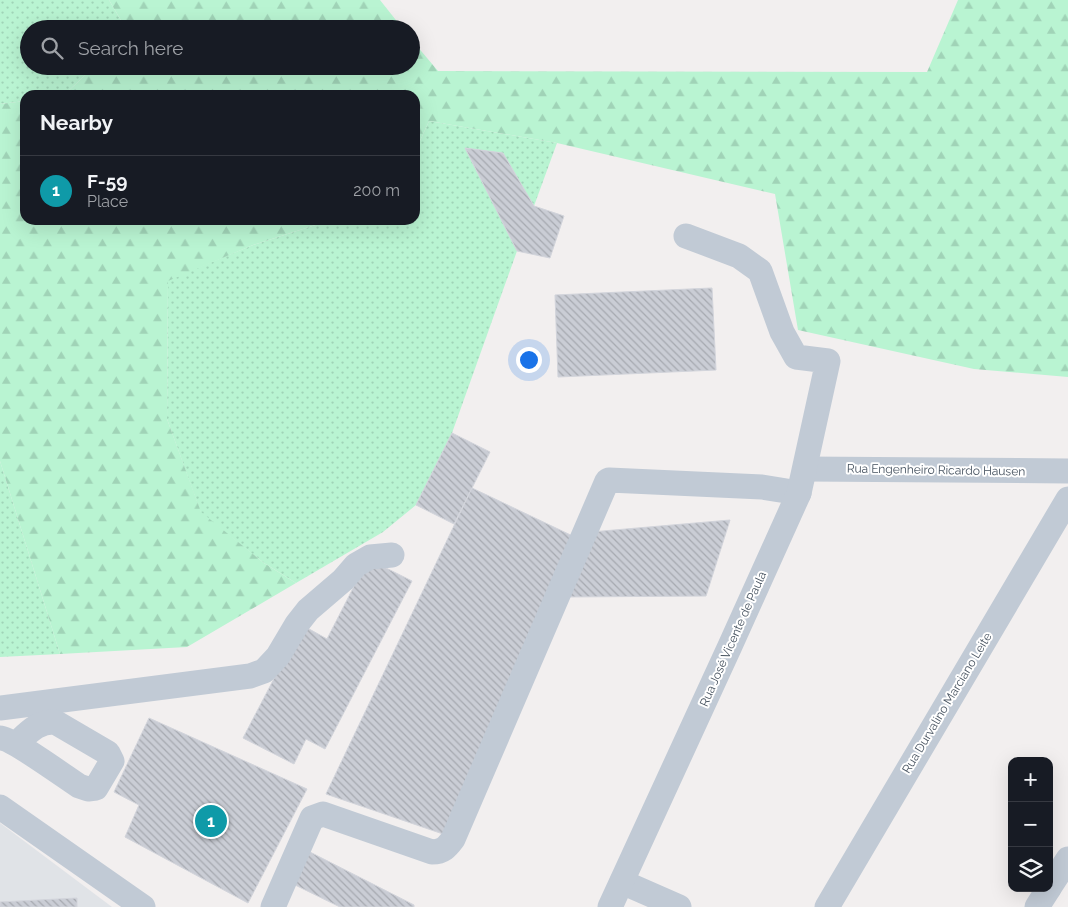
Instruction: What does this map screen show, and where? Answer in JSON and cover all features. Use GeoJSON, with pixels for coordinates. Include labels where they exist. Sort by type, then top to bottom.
{"type":"FeatureCollection","features":[{"type":"Feature","properties":{"kind":"street","name":"Rua José Vicente de Paula"},"geometry":{"type":"LineString","coordinates":[[610,907],[730,646],[798,492],[805,469],[828,362],[796,357],[782,332],[760,270],[739,256],[686,236]]}},
{"type":"Feature","properties":{"kind":"street","name":"Rua Engenheiro Ricardo Hausen"},"geometry":{"type":"LineString","coordinates":[[805,469],[1068,471]]}},
{"type":"Feature","properties":{"kind":"street"},"geometry":{"type":"LineString","coordinates":[[273,907],[312,818],[316,815],[323,814],[432,852],[438,852],[446,848],[453,839],[607,481],[762,487],[798,492]]}},
{"type":"Feature","properties":{"kind":"street","name":"Rua Durvalino Marciano Leite"},"geometry":{"type":"LineString","coordinates":[[827,907],[1068,499]]}},
{"type":"Feature","properties":{"kind":"street"},"geometry":{"type":"LineString","coordinates":[[0,708],[250,676],[264,671],[278,656],[297,624],[308,610],[343,580],[356,565],[370,557],[392,555]]}},
{"type":"Feature","properties":{"kind":"street"},"geometry":{"type":"LineString","coordinates":[[0,807],[143,907]]}},
{"type":"Feature","properties":{"kind":"street"},"geometry":{"type":"LineString","coordinates":[[1053,882],[1068,859]]}},
{"type":"Feature","properties":{"kind":"street"},"geometry":{"type":"LineString","coordinates":[[622,882],[679,907]]}},
{"type":"Feature","properties":{"kind":"street"},"geometry":{"type":"LineString","coordinates":[[1037,907],[1046,892]]}},
{"type":"Feature","properties":{"kind":"shaded area"},"geometry":{"type":"Polygon","coordinates":[[[0,823],[112,907],[0,907],[0,823]]]}},
{"type":"Feature","properties":{"kind":"green space"},"geometry":{"type":"Polygon","coordinates":[[[0,0],[109,0],[121,20],[20,20],[20,75],[85,75],[69,90],[20,90],[20,102],[0,104],[0,0]]]}},
{"type":"Feature","properties":{"kind":"green space"},"geometry":{"type":"Polygon","coordinates":[[[109,0],[380,0],[396,20],[121,20],[109,0]]]}},
{"type":"Feature","properties":{"kind":"green space"},"geometry":{"type":"Polygon","coordinates":[[[958,0],[1068,0],[1068,377],[974,369],[798,330],[775,194],[557,143],[429,121],[420,141],[420,90],[69,90],[85,75],[420,75],[420,50],[438,71],[927,72],[958,0]]]}},
{"type":"Feature","properties":{"kind":"green space"},"geometry":{"type":"Polygon","coordinates":[[[20,102],[20,225],[315,225],[253,245],[168,281],[167,419],[201,512],[264,563],[296,583],[187,647],[60,654],[0,461],[0,104],[20,102]]]}},
{"type":"Feature","properties":{"kind":"green space"},"geometry":{"type":"Polygon","coordinates":[[[429,121],[557,143],[534,206],[503,153],[465,148],[517,251],[452,433],[416,505],[383,532],[296,583],[264,563],[201,513],[167,419],[168,280],[253,245],[315,225],[420,225],[420,141],[429,121]]]}},
{"type":"Feature","properties":{"kind":"green space"},"geometry":{"type":"Polygon","coordinates":[[[0,461],[60,654],[0,657],[0,461]]]}},
{"type":"Feature","properties":{"kind":"building"},"geometry":{"type":"Polygon","coordinates":[[[465,148],[503,153],[534,206],[564,216],[550,258],[517,251],[465,148]]]}},
{"type":"Feature","properties":{"kind":"building"},"geometry":{"type":"Polygon","coordinates":[[[712,288],[716,370],[558,377],[555,295],[712,288]]]}},
{"type":"Feature","properties":{"kind":"building"},"geometry":{"type":"Polygon","coordinates":[[[452,433],[490,452],[454,524],[416,505],[452,433]]]}},
{"type":"Feature","properties":{"kind":"building"},"geometry":{"type":"Polygon","coordinates":[[[472,488],[579,539],[443,834],[326,794],[472,488]]]}},
{"type":"Feature","properties":{"kind":"building"},"geometry":{"type":"Polygon","coordinates":[[[730,520],[706,596],[561,597],[591,532],[730,520]]]}},
{"type":"Feature","properties":{"kind":"building"},"geometry":{"type":"Polygon","coordinates":[[[368,559],[412,581],[325,749],[306,739],[294,764],[243,738],[302,625],[327,639],[368,559]]]}},
{"type":"Feature","properties":{"kind":"building"},"geometry":{"type":"Polygon","coordinates":[[[149,718],[307,789],[248,903],[125,837],[139,805],[114,792],[149,718]]]}},
{"type":"Feature","properties":{"kind":"building"},"geometry":{"type":"Polygon","coordinates":[[[304,849],[414,905],[414,907],[340,907],[289,882],[304,849]]]}},
{"type":"Feature","properties":{"kind":"building"},"geometry":{"type":"Polygon","coordinates":[[[77,898],[77,907],[0,907],[0,902],[77,898]]]}},
{"type":"Feature","properties":{"kind":"place","name":"F-59"},"geometry":{"type":"Point","coordinates":[211,821]}}]}
